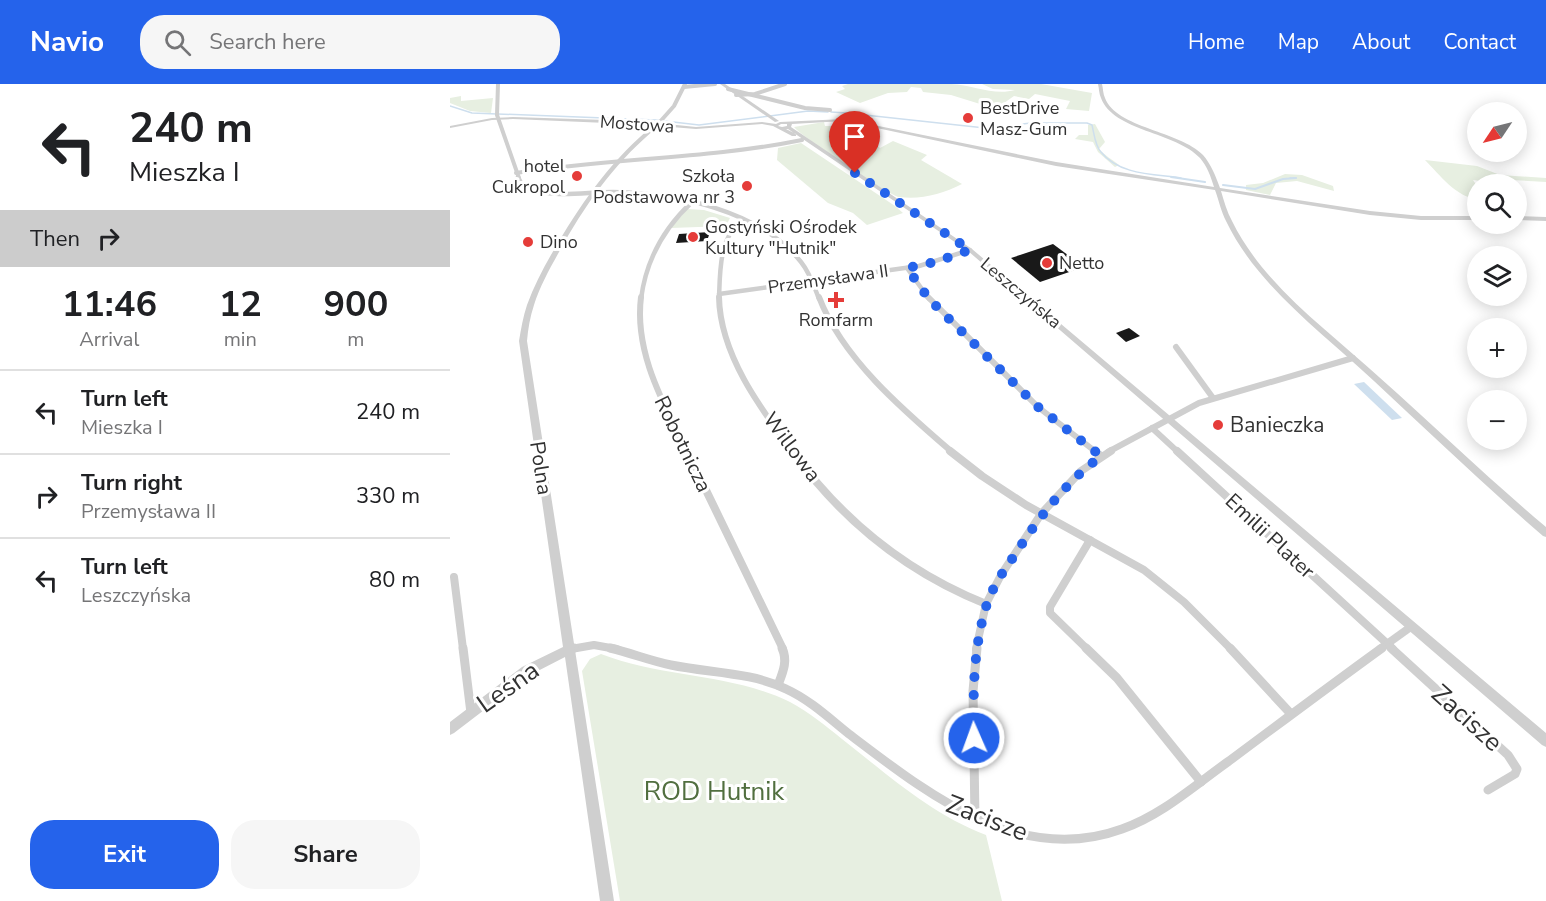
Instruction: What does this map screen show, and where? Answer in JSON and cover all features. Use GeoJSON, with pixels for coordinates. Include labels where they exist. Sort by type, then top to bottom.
{"type":"FeatureCollection","features":[{"type":"Feature","properties":{"kind":"street"},"geometry":{"type":"LineString","coordinates":[[498,84],[497,116],[520,183],[528,190],[553,193],[638,193],[692,202],[742,219],[797,258],[811,281],[820,306],[842,340],[927,430],[954,454],[1041,514],[1142,569],[1175,594],[1291,714]]}},
{"type":"Feature","properties":{"kind":"street"},"geometry":{"type":"LineString","coordinates":[[685,86],[715,84]]}},
{"type":"Feature","properties":{"kind":"street","name":"Leszczyńska"},"geometry":{"type":"LineString","coordinates":[[722,84],[772,118],[779,126],[819,149]]}},
{"type":"Feature","properties":{"kind":"street"},"geometry":{"type":"LineString","coordinates":[[738,97],[785,84]]}},
{"type":"Feature","properties":{"kind":"street"},"geometry":{"type":"LineString","coordinates":[[1100,84],[1101,96],[1110,108],[1144,129],[1179,141],[1195,151],[1205,162],[1232,226],[1255,261],[1281,292],[1546,532]]}},
{"type":"Feature","properties":{"kind":"street","name":"Polna"},"geometry":{"type":"LineString","coordinates":[[607,901],[523,341],[525,322],[538,285],[595,192],[619,161],[661,122],[685,86]]}},
{"type":"Feature","properties":{"kind":"street"},"geometry":{"type":"LineString","coordinates":[[728,89],[755,94],[790,105],[830,110]]}},
{"type":"Feature","properties":{"kind":"street","name":"Mostowa"},"geometry":{"type":"LineString","coordinates":[[450,127],[497,116],[661,122],[696,128],[762,123],[779,126]]}},
{"type":"Feature","properties":{"kind":"street"},"geometry":{"type":"LineString","coordinates":[[762,123],[772,118]]}},
{"type":"Feature","properties":{"kind":"street"},"geometry":{"type":"LineString","coordinates":[[779,126],[844,120],[1056,164],[1385,215],[1467,218]]}},
{"type":"Feature","properties":{"kind":"street","name":"Leszczyńska"},"geometry":{"type":"LineString","coordinates":[[790,125],[819,149],[970,250],[1546,741]]}},
{"type":"Feature","properties":{"kind":"street"},"geometry":{"type":"LineString","coordinates":[[516,173],[571,164],[759,149],[802,140]]}},
{"type":"Feature","properties":{"kind":"street","name":"Robotnicza"},"geometry":{"type":"LineString","coordinates":[[692,202],[681,210],[666,231],[647,272],[639,318],[642,339],[654,383],[785,654],[786,667],[778,685]]}},
{"type":"Feature","properties":{"kind":"street"},"geometry":{"type":"LineString","coordinates":[[1527,218],[1546,219]]}},
{"type":"Feature","properties":{"kind":"street","name":"Willowa"},"geometry":{"type":"LineString","coordinates":[[742,219],[732,227],[726,239],[721,263],[719,294],[721,320],[728,346],[775,428],[813,477],[874,541],[936,582],[986,604]]}},
{"type":"Feature","properties":{"kind":"street","name":"Przemysława II"},"geometry":{"type":"LineString","coordinates":[[719,294],[907,268],[935,262],[970,250]]}},
{"type":"Feature","properties":{"kind":"street"},"geometry":{"type":"LineString","coordinates":[[907,268],[929,299],[1038,407],[1101,456]]}},
{"type":"Feature","properties":{"kind":"street"},"geometry":{"type":"LineString","coordinates":[[1176,347],[1213,398]]}},
{"type":"Feature","properties":{"kind":"street"},"geometry":{"type":"LineString","coordinates":[[975,819],[973,691],[977,643],[986,604],[1001,575],[1041,514],[1075,477],[1101,456],[1152,428],[1213,398],[1353,357]]}},
{"type":"Feature","properties":{"kind":"street","name":"Emilii Plater"},"geometry":{"type":"LineString","coordinates":[[1152,428],[1387,645]]}},
{"type":"Feature","properties":{"kind":"street"},"geometry":{"type":"LineString","coordinates":[[1090,540],[1050,607],[1050,613],[1117,678],[1201,782]]}},
{"type":"Feature","properties":{"kind":"street"},"geometry":{"type":"LineString","coordinates":[[454,577],[471,713]]}},
{"type":"Feature","properties":{"kind":"street","name":"Zacisze"},"geometry":{"type":"LineString","coordinates":[[569,650],[587,644],[604,646],[669,665],[753,678],[778,685],[809,704],[939,801],[1005,831],[1048,840],[1082,839],[1114,832],[1142,821],[1201,782],[1412,626]]}},
{"type":"Feature","properties":{"kind":"street","name":"Zacisze"},"geometry":{"type":"LineString","coordinates":[[1387,645],[1508,755],[1515,765],[1517,769],[1515,774],[1488,790]]}},
{"type":"Feature","properties":{"kind":"street","name":"Leśna"},"geometry":{"type":"LineString","coordinates":[[450,729],[526,671],[569,650]]}},
{"type":"Feature","properties":{"kind":"green space"},"geometry":{"type":"Polygon","coordinates":[[[848,84],[951,84],[1007,92],[1015,90],[993,89],[982,84],[1041,84],[1092,93],[1089,111],[1066,109],[1070,101],[1035,94],[1029,99],[1014,96],[1004,103],[1019,107],[993,108],[951,95],[923,92],[921,88],[911,87],[907,92],[888,93],[860,103],[836,92],[845,89],[842,86],[848,84]]]}},
{"type":"Feature","properties":{"kind":"green space"},"geometry":{"type":"Polygon","coordinates":[[[461,96],[461,101],[493,98],[491,113],[470,111],[450,103],[450,98],[461,96]]]}},
{"type":"Feature","properties":{"kind":"green space"},"geometry":{"type":"Polygon","coordinates":[[[824,122],[825,126],[838,126],[833,132],[851,143],[866,139],[880,148],[893,141],[927,155],[921,160],[962,184],[947,191],[923,197],[907,198],[892,194],[863,177],[794,127],[824,122]]]}},
{"type":"Feature","properties":{"kind":"green space"},"geometry":{"type":"Polygon","coordinates":[[[1095,124],[1105,142],[1099,149],[1119,165],[1115,167],[1098,152],[1093,142],[1075,139],[1079,135],[1088,135],[1088,125],[1095,124]]]}},
{"type":"Feature","properties":{"kind":"green space"},"geometry":{"type":"Polygon","coordinates":[[[801,143],[903,213],[867,225],[853,213],[828,203],[777,160],[778,148],[801,143]]]}},
{"type":"Feature","properties":{"kind":"green space"},"geometry":{"type":"Polygon","coordinates":[[[1425,160],[1477,166],[1497,174],[1467,174],[1467,196],[1455,190],[1425,160]]]}},
{"type":"Feature","properties":{"kind":"green space"},"geometry":{"type":"Polygon","coordinates":[[[1285,174],[1302,175],[1333,186],[1334,191],[1297,181],[1276,183],[1270,195],[1246,190],[1246,185],[1263,183],[1285,174]]]}},
{"type":"Feature","properties":{"kind":"green space"},"geometry":{"type":"Polygon","coordinates":[[[1527,177],[1546,178],[1546,182],[1527,181],[1527,177]]]}},
{"type":"Feature","properties":{"kind":"green space"},"geometry":{"type":"Polygon","coordinates":[[[687,209],[704,210],[730,218],[726,226],[671,228],[687,209]]]}},
{"type":"Feature","properties":{"kind":"green space","name":"ROD Hutnik"},"geometry":{"type":"Polygon","coordinates":[[[601,654],[648,668],[744,686],[797,706],[928,805],[986,835],[1002,901],[620,901],[582,671],[590,659],[601,654]]]}},
{"type":"Feature","properties":{"kind":"water"},"geometry":{"type":"Polygon","coordinates":[[[1364,382],[1402,418],[1392,420],[1354,384],[1364,382]]]}},
{"type":"Feature","properties":{"kind":"building","name":"Gostyński Ośrodek Kultury \"Hutnik\""},"geometry":{"type":"Polygon","coordinates":[[[710,232],[707,241],[676,243],[679,234],[710,232]]]}},
{"type":"Feature","properties":{"kind":"building","name":"Netto"},"geometry":{"type":"Polygon","coordinates":[[[1053,244],[1084,267],[1040,282],[1011,258],[1053,244]]]}},
{"type":"Feature","properties":{"kind":"building"},"geometry":{"type":"Polygon","coordinates":[[[1129,328],[1140,336],[1126,342],[1116,333],[1129,328]]]}},
{"type":"Feature","properties":{"kind":"waterway"},"geometry":{"type":"LineString","coordinates":[[450,106],[472,113],[656,120],[699,125],[808,111],[828,112]]}},
{"type":"Feature","properties":{"kind":"waterway"},"geometry":{"type":"LineString","coordinates":[[831,112],[862,114]]}},
{"type":"Feature","properties":{"kind":"waterway"},"geometry":{"type":"LineString","coordinates":[[865,115],[985,128],[1031,123],[1087,123],[1092,125],[1096,143],[1108,160],[1138,172],[1181,178]]}},
{"type":"Feature","properties":{"kind":"waterway"},"geometry":{"type":"LineString","coordinates":[[1171,177],[1205,182]]}},
{"type":"Feature","properties":{"kind":"waterway"},"geometry":{"type":"LineString","coordinates":[[1223,185],[1255,189],[1283,179],[1296,178],[1290,178]]}},
{"type":"Feature","properties":{"kind":"place","name":"BestDrive Masz-Gum"},"geometry":{"type":"Point","coordinates":[968,118]}},
{"type":"Feature","properties":{"kind":"place","name":"hotel Cukropol"},"geometry":{"type":"Point","coordinates":[577,176]}},
{"type":"Feature","properties":{"kind":"place","name":"Szkoła Podstawowa nr 3"},"geometry":{"type":"Point","coordinates":[747,186]}},
{"type":"Feature","properties":{"kind":"place","name":"Gostyński Ośrodek Kultury \"Hutnik\""},"geometry":{"type":"Point","coordinates":[693,237]}},
{"type":"Feature","properties":{"kind":"place","name":"Dino"},"geometry":{"type":"Point","coordinates":[528,242]}},
{"type":"Feature","properties":{"kind":"place","name":"Netto"},"geometry":{"type":"Point","coordinates":[1047,263]}},
{"type":"Feature","properties":{"kind":"place","name":"Romfarm"},"geometry":{"type":"Point","coordinates":[836,300]}},
{"type":"Feature","properties":{"kind":"place","name":"Banieczka"},"geometry":{"type":"Point","coordinates":[1218,425]}},
{"type":"Feature","properties":{"kind":"route"},"geometry":{"type":"LineString","coordinates":[[855,173],[933,223],[970,250],[935,262],[907,268],[916,284],[929,299],[1038,407],[1101,456],[1071,480],[1041,514],[1001,575],[986,604],[975,659],[974,738]]}}]}
